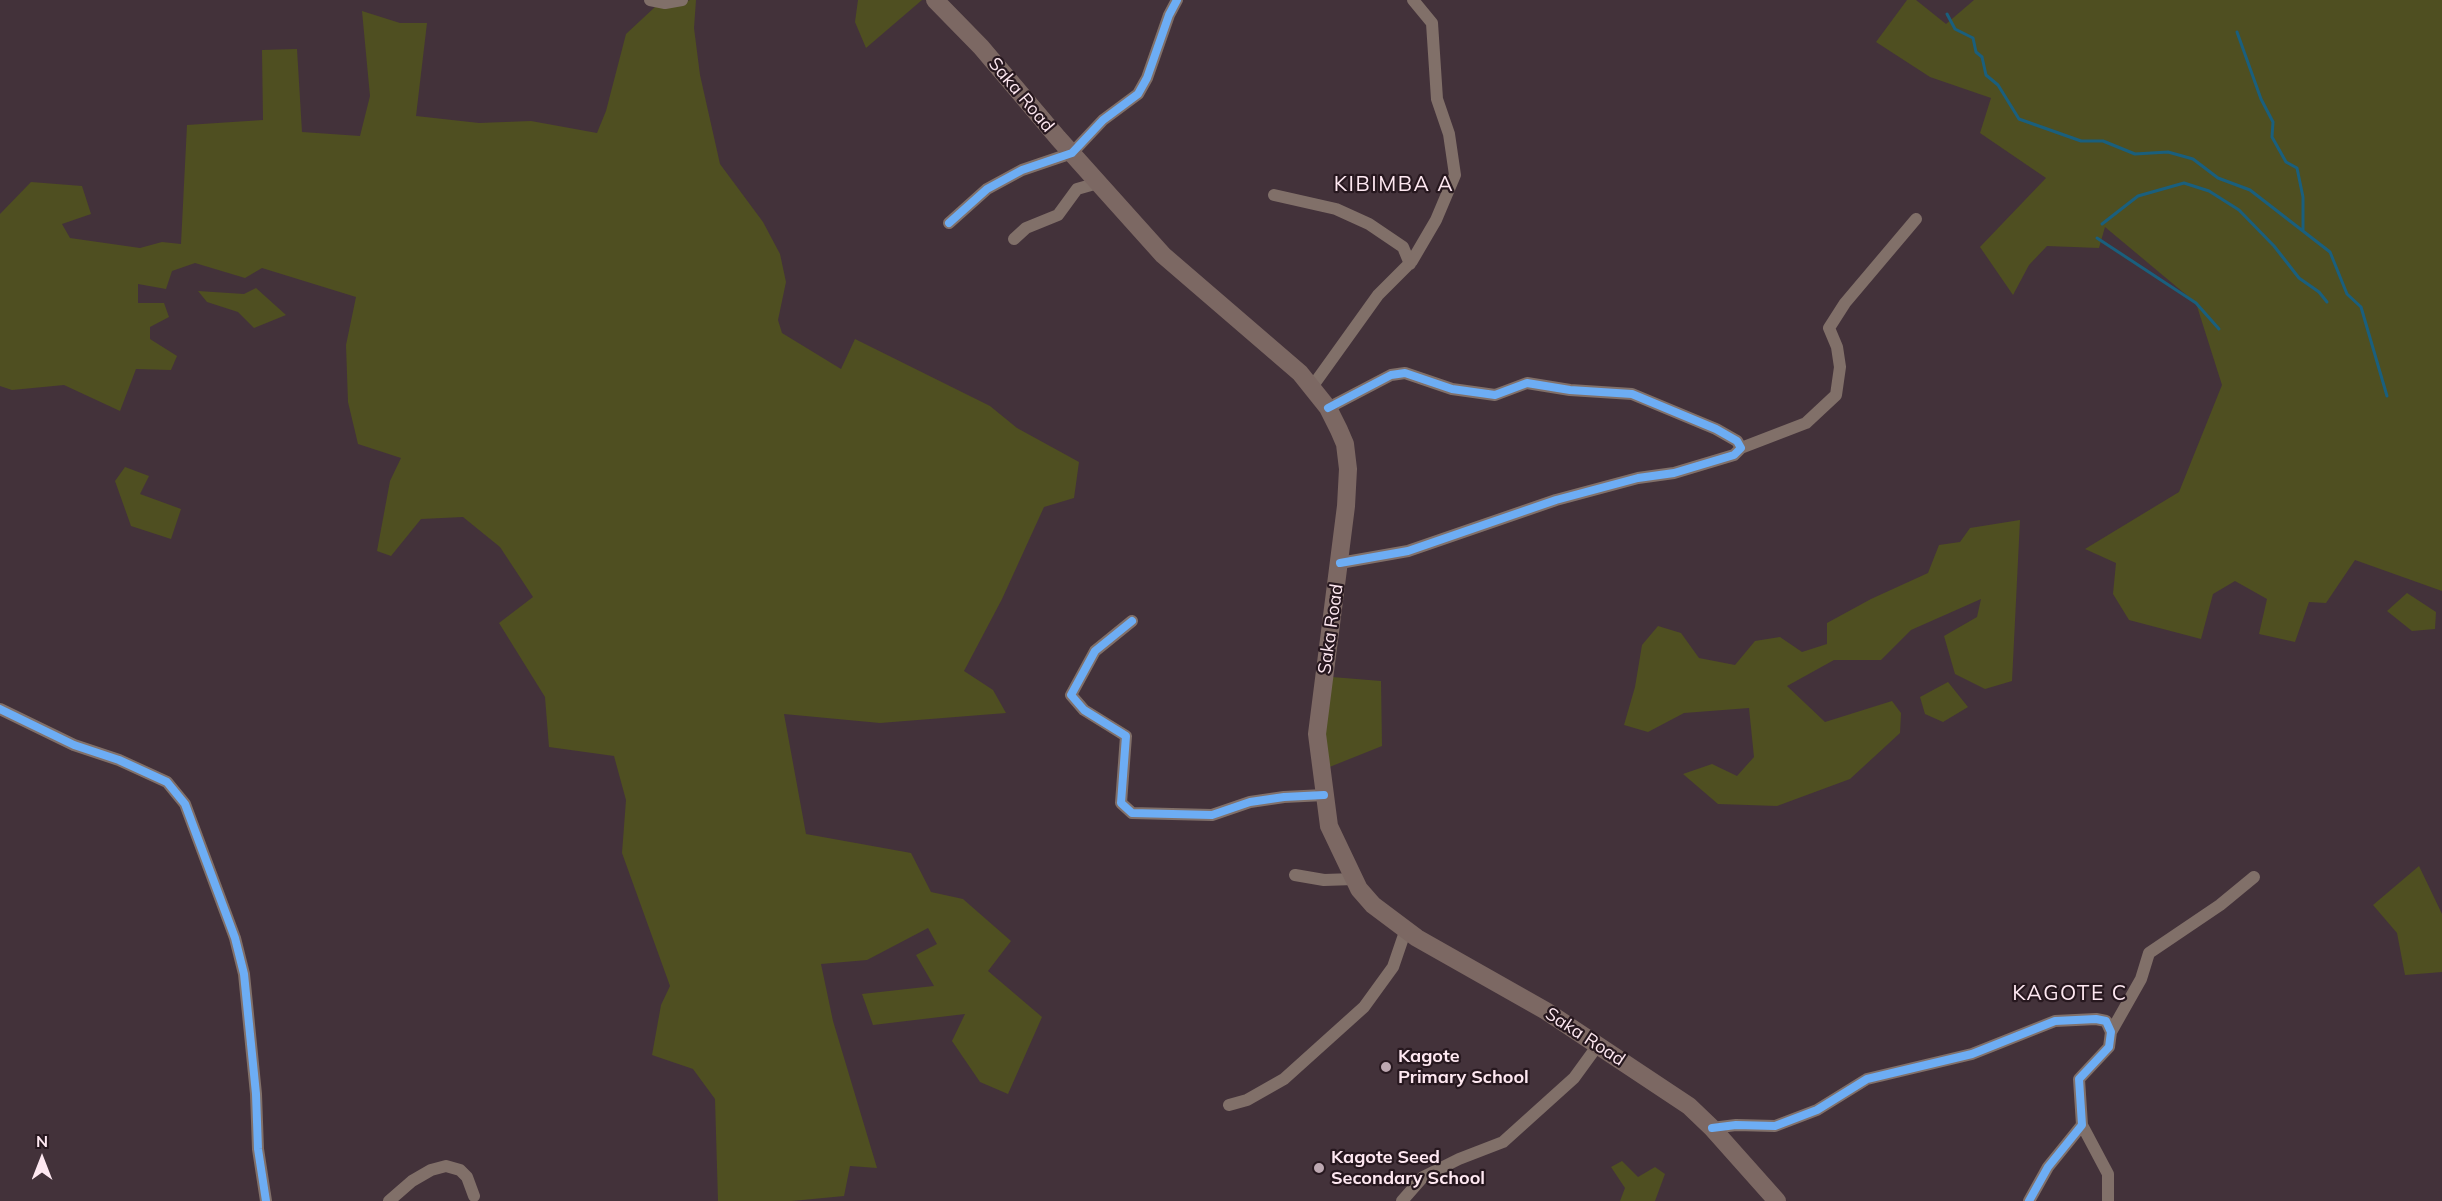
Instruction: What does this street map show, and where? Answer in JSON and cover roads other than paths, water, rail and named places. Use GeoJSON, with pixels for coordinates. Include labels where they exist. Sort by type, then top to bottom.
{"type":"FeatureCollection","features":[{"type":"Feature","properties":{"kind":"main road","name":"Saka Road"},"geometry":{"type":"LineString","coordinates":[[935,0],[981,47],[1098,183],[1170,261],[1289,363],[1328,408],[1345,444],[1348,469],[1340,563],[1317,734],[1324,795],[1332,835],[1354,879],[1373,905],[1406,929],[1598,1045],[1689,1106],[1712,1128],[1777,1201]]}},
{"type":"Feature","properties":{"kind":"street"},"geometry":{"type":"LineString","coordinates":[[650,0],[665,3],[682,0]]}},
{"type":"Feature","properties":{"kind":"street"},"geometry":{"type":"LineString","coordinates":[[949,223],[987,189],[1022,170],[1072,153],[1103,120],[1138,94],[1147,78],[1168,15],[1177,0]]}},
{"type":"Feature","properties":{"kind":"street"},"geometry":{"type":"LineString","coordinates":[[1312,387],[1378,295],[1410,264],[1436,220],[1455,175],[1449,134],[1437,99],[1432,23],[1413,0]]}},
{"type":"Feature","properties":{"kind":"street"},"geometry":{"type":"LineString","coordinates":[[1014,239],[1026,228],[1058,215],[1077,189],[1098,183]]}},
{"type":"Feature","properties":{"kind":"street"},"geometry":{"type":"LineString","coordinates":[[1274,195],[1336,209],[1369,224],[1403,247],[1410,264]]}},
{"type":"Feature","properties":{"kind":"street"},"geometry":{"type":"LineString","coordinates":[[1340,563],[1408,551],[1556,500],[1638,478],[1674,473],[1734,455],[1741,448],[1806,423],[1836,396],[1840,367],[1837,347],[1829,328],[1845,303],[1916,219]]}},
{"type":"Feature","properties":{"kind":"street"},"geometry":{"type":"LineString","coordinates":[[1328,408],[1391,375],[1405,374],[1452,389],[1495,396],[1527,383],[1591,392],[1632,394],[1658,402],[1716,429],[1737,441],[1741,448]]}},
{"type":"Feature","properties":{"kind":"street"},"geometry":{"type":"LineString","coordinates":[[1132,621],[1095,651],[1071,695],[1084,710],[1126,736],[1121,803],[1132,813],[1212,814],[1250,802],[1324,795]]}},
{"type":"Feature","properties":{"kind":"street"},"geometry":{"type":"LineString","coordinates":[[0,709],[74,745],[119,760],[166,782],[185,804],[235,938],[243,974],[256,1094],[258,1149],[266,1201]]}},
{"type":"Feature","properties":{"kind":"street"},"geometry":{"type":"LineString","coordinates":[[1295,875],[1324,880],[1354,879]]}},
{"type":"Feature","properties":{"kind":"street"},"geometry":{"type":"LineString","coordinates":[[2108,1201],[2108,1174],[2082,1125],[2079,1079],[2109,1047],[2111,1032],[2141,979],[2149,953],[2220,906],[2254,877]]}},
{"type":"Feature","properties":{"kind":"street"},"geometry":{"type":"LineString","coordinates":[[1229,1105],[1247,1100],[1284,1079],[1364,1007],[1393,967],[1406,929]]}},
{"type":"Feature","properties":{"kind":"street"},"geometry":{"type":"LineString","coordinates":[[1712,1128],[1736,1125],[1775,1126],[1816,1110],[1867,1079],[1972,1054],[2055,1021],[2096,1019],[2106,1021],[2111,1032]]}},
{"type":"Feature","properties":{"kind":"street"},"geometry":{"type":"LineString","coordinates":[[1402,1201],[1423,1177],[1503,1142],[1574,1078],[1598,1045]]}},
{"type":"Feature","properties":{"kind":"street"},"geometry":{"type":"LineString","coordinates":[[2029,1201],[2048,1167],[2082,1125]]}},
{"type":"Feature","properties":{"kind":"street"},"geometry":{"type":"LineString","coordinates":[[389,1201],[412,1181],[431,1170],[446,1166],[460,1170],[467,1177],[474,1196]]}},
{"type":"Feature","properties":{"kind":"waterway"},"geometry":{"type":"LineString","coordinates":[[1947,14],[1955,29],[1973,38],[1976,52],[1982,57],[1986,75],[1998,85],[2019,119],[2081,141],[2103,141],[2135,154],[2168,152],[2193,159],[2218,178],[2250,190],[2330,252],[2347,294],[2361,307],[2387,396]]}},
{"type":"Feature","properties":{"kind":"waterway"},"geometry":{"type":"LineString","coordinates":[[2237,32],[2261,99],[2273,122],[2272,137],[2286,162],[2297,168],[2303,197],[2303,231]]}},
{"type":"Feature","properties":{"kind":"waterway"},"geometry":{"type":"LineString","coordinates":[[2102,224],[2138,196],[2184,183],[2209,191],[2239,210],[2274,246],[2299,278],[2319,292],[2327,302]]}},
{"type":"Feature","properties":{"kind":"waterway"},"geometry":{"type":"LineString","coordinates":[[2097,238],[2196,303],[2219,329]]}},
{"type":"Feature","properties":{"kind":"place","name":"Kagote Primary School"},"geometry":{"type":"Point","coordinates":[1386,1067]}},
{"type":"Feature","properties":{"kind":"place","name":"Kagote Seed Secondary School"},"geometry":{"type":"Point","coordinates":[1319,1168]}},
{"type":"Feature","properties":{"kind":"district","name":"KIBIMBA A"},"geometry":{"type":"Point","coordinates":[1394,185]}},
{"type":"Feature","properties":{"kind":"district","name":"KAGOTE C"},"geometry":{"type":"Point","coordinates":[2070,994]}}]}
